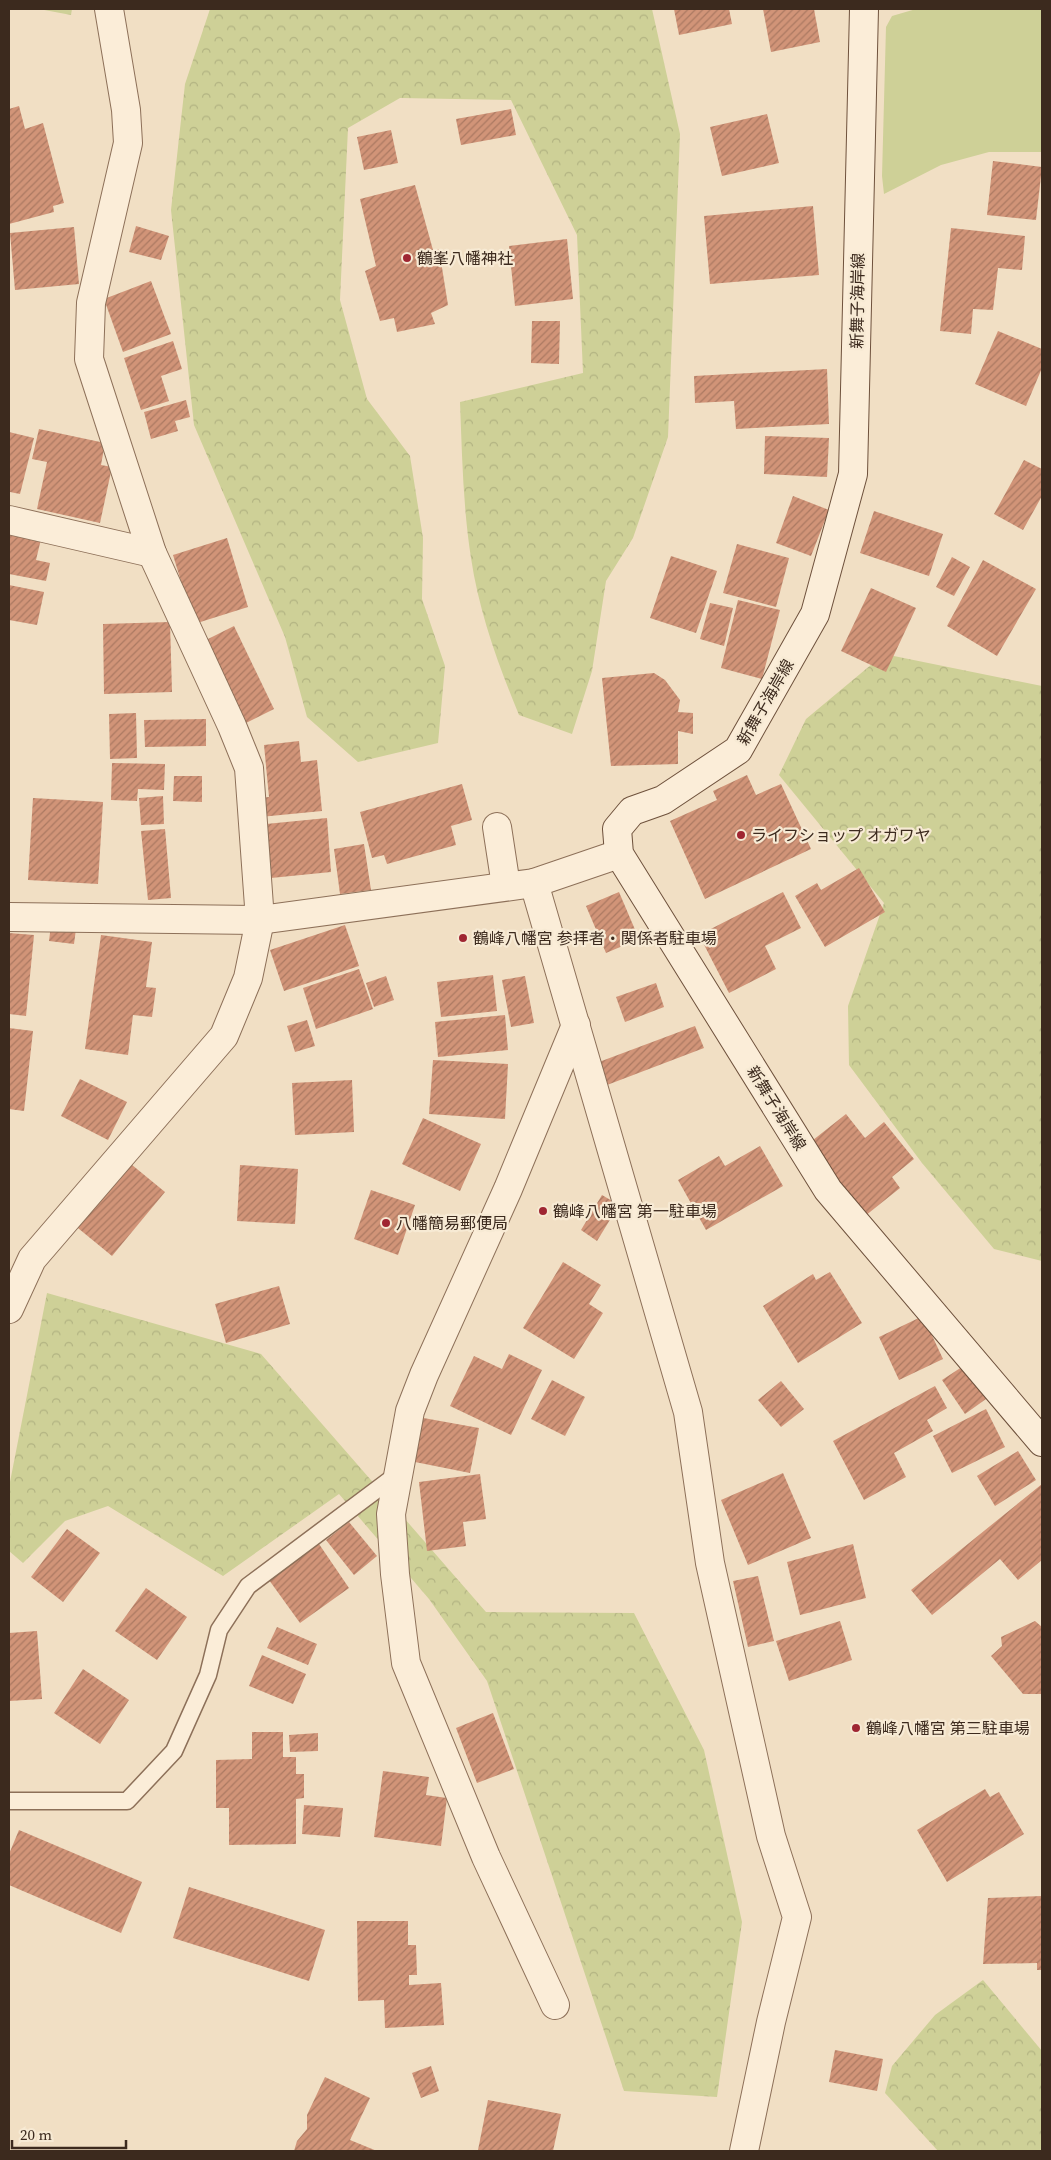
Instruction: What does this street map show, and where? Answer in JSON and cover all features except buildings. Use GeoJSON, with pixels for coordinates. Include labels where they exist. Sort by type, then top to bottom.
{"type":"FeatureCollection","features":[{"type":"Feature","properties":{"kind":"street"},"geometry":{"type":"LineString","coordinates":[[9,1309],[20,1256],[224,1036],[248,978],[260,920],[249,768],[232,726],[152,553],[89,359],[91,303],[128,143],[126,110],[109,9]]}},
{"type":"Feature","properties":{"kind":"street","name":"新舞子海岸線"},"geometry":{"type":"LineString","coordinates":[[864,9],[853,474],[815,614],[738,750],[663,800],[632,811],[617,829],[619,854],[828,1190],[1039,1434]]}},
{"type":"Feature","properties":{"kind":"street"},"geometry":{"type":"LineString","coordinates":[[9,520],[152,553]]}},
{"type":"Feature","properties":{"kind":"street"},"geometry":{"type":"LineString","coordinates":[[497,827],[506,886]]}},
{"type":"Feature","properties":{"kind":"street"},"geometry":{"type":"LineString","coordinates":[[9,917],[260,920],[534,883],[619,854]]}},
{"type":"Feature","properties":{"kind":"street"},"geometry":{"type":"LineString","coordinates":[[534,883],[688,1412],[710,1563],[771,1836],[797,1917],[771,2022],[744,2151]]}},
{"type":"Feature","properties":{"kind":"street"},"geometry":{"type":"LineString","coordinates":[[555,2005],[486,1857],[406,1663],[395,1574],[391,1514],[410,1411],[424,1375],[508,1189],[576,1025]]}},
{"type":"Feature","properties":{"kind":"lane"},"geometry":{"type":"LineString","coordinates":[[9,1801],[127,1801],[174,1751],[208,1675],[219,1630],[248,1586],[400,1473]]}},
{"type":"Feature","properties":{"kind":"green space"},"geometry":{"type":"Polygon","coordinates":[[[39,9],[72,9],[71,15],[39,9]]]}},
{"type":"Feature","properties":{"kind":"green space"},"geometry":{"type":"Polygon","coordinates":[[[210,9],[652,9],[680,134],[668,437],[633,538],[606,581],[592,671],[572,734],[519,715],[484,618],[474,578],[466,519],[460,402],[583,373],[577,235],[511,100],[400,98],[348,128],[340,300],[367,399],[410,456],[423,538],[422,599],[445,666],[438,743],[358,762],[307,717],[285,637],[194,425],[171,210],[185,84],[210,9]]]}},
{"type":"Feature","properties":{"kind":"green space"},"geometry":{"type":"Polygon","coordinates":[[[916,9],[1042,9],[1042,152],[989,152],[941,165],[884,194],[882,176],[886,27],[892,16],[916,9]]]}},
{"type":"Feature","properties":{"kind":"green space"},"geometry":{"type":"Polygon","coordinates":[[[884,654],[1042,686],[1042,1261],[994,1249],[922,1163],[849,1065],[848,1006],[884,903],[779,775],[806,719],[884,654]]]}},
{"type":"Feature","properties":{"kind":"green space"},"geometry":{"type":"Polygon","coordinates":[[[47,1293],[261,1354],[486,1612],[634,1613],[704,1750],[742,1922],[717,2097],[624,2091],[487,1681],[429,1599],[339,1494],[223,1576],[108,1506],[65,1521],[23,1563],[9,1551],[9,1487],[47,1293]]]}},
{"type":"Feature","properties":{"kind":"green space"},"geometry":{"type":"Polygon","coordinates":[[[983,1980],[1042,2051],[1042,2151],[938,2151],[885,2093],[892,2066],[935,2015],[983,1980]]]}},
{"type":"Feature","properties":{"kind":"place","name":"鶴峯八幡神社"},"geometry":{"type":"Point","coordinates":[407,258]}},
{"type":"Feature","properties":{"kind":"place","name":"ライフショップ オガワヤ"},"geometry":{"type":"Point","coordinates":[741,835]}},
{"type":"Feature","properties":{"kind":"place","name":"鶴峰八幡宮 参拝者・関係者駐車場"},"geometry":{"type":"Point","coordinates":[463,938]}},
{"type":"Feature","properties":{"kind":"place","name":"鶴峰八幡宮 第一駐車場"},"geometry":{"type":"Point","coordinates":[543,1211]}},
{"type":"Feature","properties":{"kind":"place","name":"八幡簡易郵便局"},"geometry":{"type":"Point","coordinates":[386,1223]}},
{"type":"Feature","properties":{"kind":"place","name":"鶴峰八幡宮 第三駐車場"},"geometry":{"type":"Point","coordinates":[856,1728]}}]}
